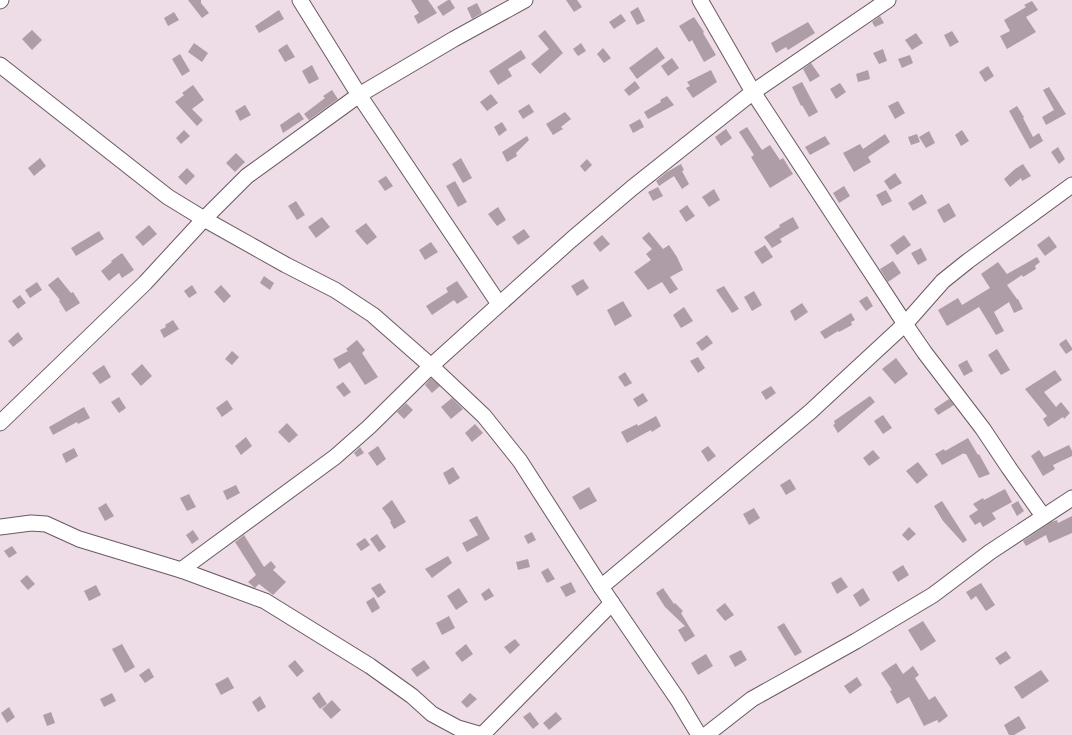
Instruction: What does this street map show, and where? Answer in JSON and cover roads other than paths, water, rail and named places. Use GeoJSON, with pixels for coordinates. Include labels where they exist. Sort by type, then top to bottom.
{"type":"FeatureCollection","features":[{"type":"Feature","properties":{"kind":"street"},"geometry":{"type":"LineString","coordinates":[[300,0],[359,96],[499,304]]}},
{"type":"Feature","properties":{"kind":"street"},"geometry":{"type":"LineString","coordinates":[[0,423],[145,283],[204,219],[247,176],[359,96],[454,39],[525,0]]}},
{"type":"Feature","properties":{"kind":"street"},"geometry":{"type":"LineString","coordinates":[[700,0],[753,92],[905,324],[925,353],[983,429],[1043,516]]}},
{"type":"Feature","properties":{"kind":"street"},"geometry":{"type":"LineString","coordinates":[[181,570],[335,457],[369,427],[431,366],[499,304],[570,240],[632,188],[753,92],[888,0]]}},
{"type":"Feature","properties":{"kind":"street"},"geometry":{"type":"LineString","coordinates":[[0,65],[168,197],[286,265],[335,290],[373,315],[431,366],[484,416],[520,461],[601,587],[678,700],[699,735]]}},
{"type":"Feature","properties":{"kind":"street"},"geometry":{"type":"LineString","coordinates":[[601,587],[810,412],[905,324],[948,277],[968,260],[1072,185]]}},
{"type":"Feature","properties":{"kind":"street"},"geometry":{"type":"LineString","coordinates":[[706,735],[752,699],[856,641],[933,595],[990,552],[1072,498]]}},
{"type":"Feature","properties":{"kind":"street"},"geometry":{"type":"LineString","coordinates":[[0,527],[31,523],[46,524],[79,539],[181,570],[265,601],[370,666],[412,696],[432,714],[458,728],[482,735],[612,603]]}}]}
